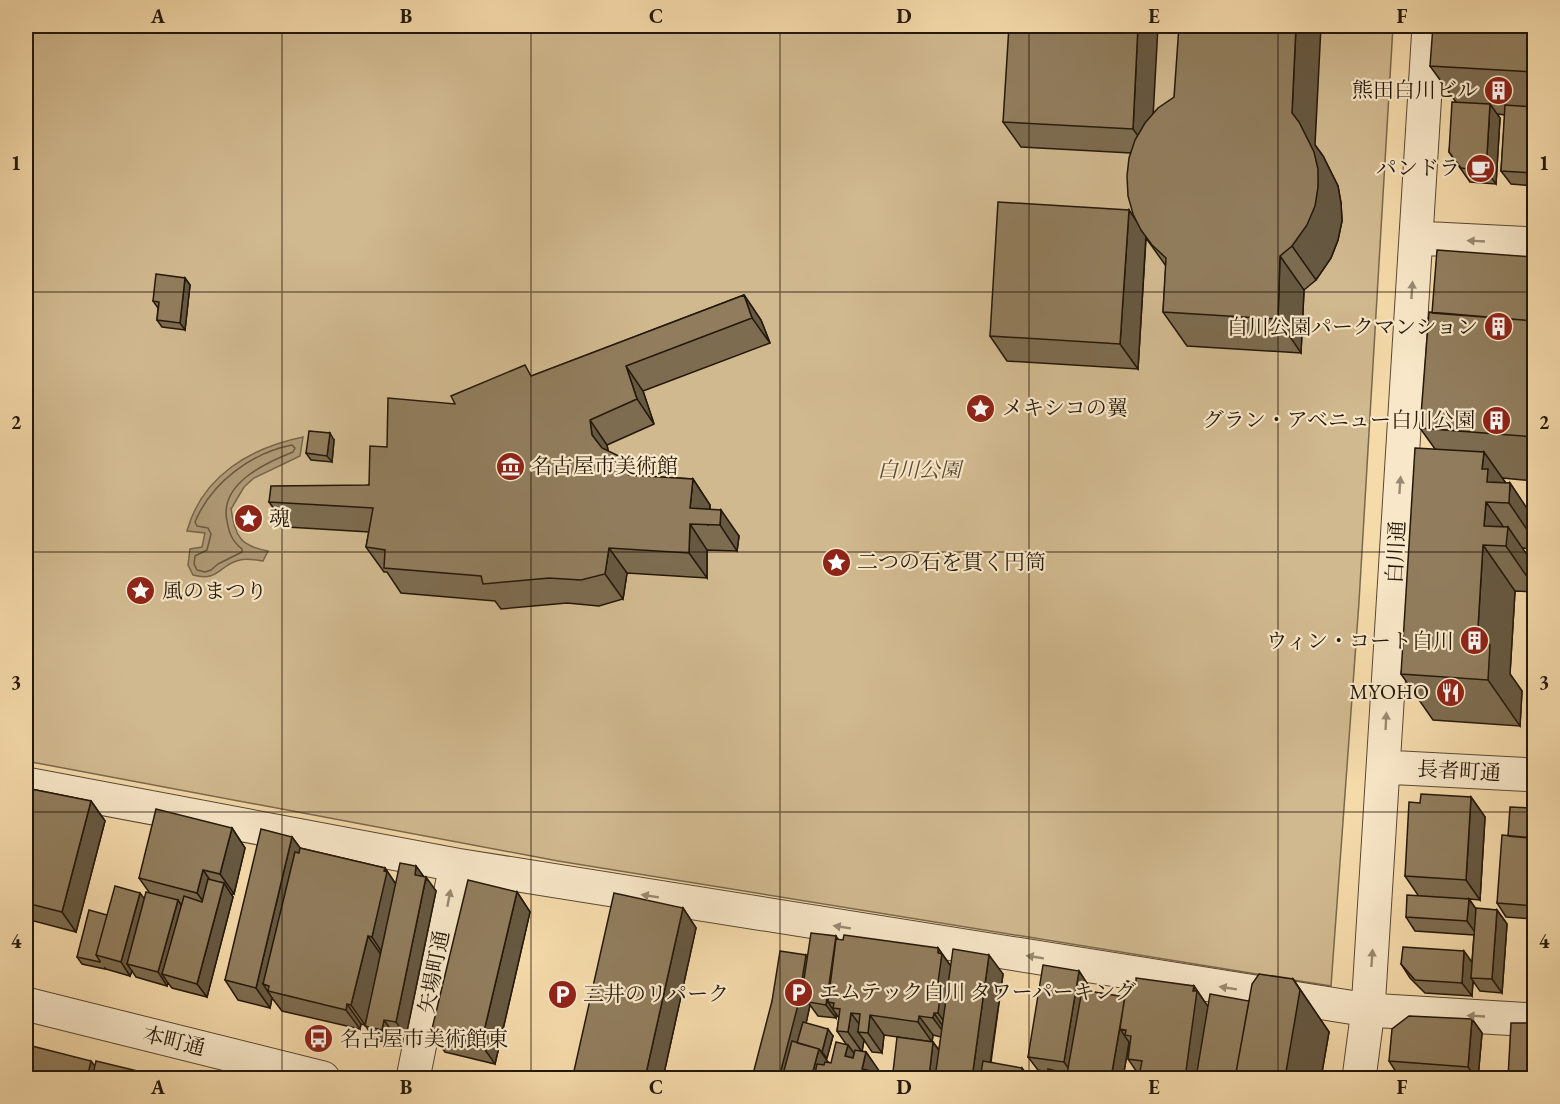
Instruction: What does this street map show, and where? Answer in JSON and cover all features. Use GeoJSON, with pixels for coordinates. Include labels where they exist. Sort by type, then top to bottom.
{"type":"FeatureCollection","features":[{"type":"Feature","properties":{"kind":"street","name":"白川通"},"geometry":{"type":"LineString","coordinates":[[1359,1078],[1368,1010],[1429,26]]}},
{"type":"Feature","properties":{"kind":"street"},"geometry":{"type":"LineString","coordinates":[[1416,238],[1534,244]]}},
{"type":"Feature","properties":{"kind":"street","name":"長者町通"},"geometry":{"type":"LineString","coordinates":[[1383,767],[1534,775]]}},
{"type":"Feature","properties":{"kind":"street"},"geometry":{"type":"LineString","coordinates":[[26,784],[456,865],[1368,1010],[1534,1020]]}},
{"type":"Feature","properties":{"kind":"street","name":"矢場町通"},"geometry":{"type":"LineString","coordinates":[[413,1078],[456,865]]}},
{"type":"Feature","properties":{"kind":"street","name":"本町通"},"geometry":{"type":"LineString","coordinates":[[26,1004],[323,1078]]}},
{"type":"Feature","properties":{"kind":"green space","name":"白川公園"},"geometry":{"type":"Polygon","coordinates":[[[26,26],[1393,26],[1359,602],[1331,986],[558,861],[26,761],[26,26]]]}},
{"type":"Feature","properties":{"kind":"water"},"geometry":{"type":"Polygon","coordinates":[[[303,437],[300,456],[254,478],[244,487],[231,509],[240,538],[251,546],[268,551],[263,561],[243,559],[227,565],[214,575],[202,577],[193,575],[188,565],[190,549],[202,547],[205,533],[187,531],[204,495],[216,480],[247,457],[283,442],[303,437]]]}},
{"type":"Feature","properties":{"kind":"building"},"geometry":{"type":"Polygon","coordinates":[[[1009,26],[1138,26],[1133,129],[1003,122],[1009,26]]]}},
{"type":"Feature","properties":{"kind":"building"},"geometry":{"type":"Polygon","coordinates":[[[1179,26],[1296,26],[1292,113],[1314,152],[1318,169],[1318,187],[1315,206],[1307,225],[1292,246],[1280,256],[1278,319],[1163,312],[1166,258],[1152,245],[1133,214],[1128,196],[1127,176],[1129,158],[1135,140],[1145,123],[1158,108],[1174,97],[1179,26]]]}},
{"type":"Feature","properties":{"kind":"building"},"geometry":{"type":"Polygon","coordinates":[[[1433,26],[1534,26],[1534,72],[1430,66],[1433,26]]]}},
{"type":"Feature","properties":{"kind":"building"},"geometry":{"type":"Polygon","coordinates":[[[1452,102],[1490,104],[1486,171],[1461,168],[1449,152],[1452,102]]]}},
{"type":"Feature","properties":{"kind":"building"},"geometry":{"type":"Polygon","coordinates":[[[1505,105],[1534,107],[1533,173],[1501,171],[1505,105]]]}},
{"type":"Feature","properties":{"kind":"building"},"geometry":{"type":"Polygon","coordinates":[[[998,202],[1129,210],[1120,344],[990,336],[998,202]]]}},
{"type":"Feature","properties":{"kind":"building"},"geometry":{"type":"Polygon","coordinates":[[[1437,250],[1534,257],[1534,321],[1432,313],[1437,250]]]}},
{"type":"Feature","properties":{"kind":"building"},"geometry":{"type":"Polygon","coordinates":[[[156,274],[185,278],[180,323],[157,320],[159,302],[153,301],[156,274]]]}},
{"type":"Feature","properties":{"kind":"building","name":"名古屋市美術館"},"geometry":{"type":"Polygon","coordinates":[[[744,295],[752,318],[626,366],[637,399],[590,420],[592,435],[602,448],[623,458],[634,469],[629,475],[693,479],[690,508],[721,510],[720,525],[690,524],[689,553],[609,548],[605,574],[581,580],[549,578],[483,584],[481,576],[384,568],[385,550],[366,547],[373,508],[269,502],[271,486],[369,485],[370,446],[387,447],[388,398],[455,404],[451,396],[525,365],[531,376],[744,295]]]}},
{"type":"Feature","properties":{"kind":"building"},"geometry":{"type":"Polygon","coordinates":[[[1429,312],[1534,321],[1534,437],[1420,428],[1429,312]]]}},
{"type":"Feature","properties":{"kind":"building"},"geometry":{"type":"Polygon","coordinates":[[[309,431],[330,433],[327,456],[306,453],[309,431]]]}},
{"type":"Feature","properties":{"kind":"building"},"geometry":{"type":"Polygon","coordinates":[[[1415,448],[1484,452],[1482,469],[1488,469],[1487,482],[1510,483],[1509,503],[1486,502],[1484,526],[1508,527],[1506,546],[1483,545],[1477,644],[1490,645],[1488,680],[1401,674],[1415,448]]]}},
{"type":"Feature","properties":{"kind":"building"},"geometry":{"type":"Polygon","coordinates":[[[26,788],[91,801],[62,912],[26,903],[26,788]]]}},
{"type":"Feature","properties":{"kind":"building"},"geometry":{"type":"Polygon","coordinates":[[[1421,794],[1471,797],[1466,880],[1405,876],[1409,802],[1420,803],[1421,794]]]}},
{"type":"Feature","properties":{"kind":"building"},"geometry":{"type":"Polygon","coordinates":[[[1510,807],[1532,808],[1530,838],[1508,836],[1510,807]]]}},
{"type":"Feature","properties":{"kind":"building"},"geometry":{"type":"Polygon","coordinates":[[[156,809],[232,828],[220,874],[203,870],[197,893],[139,878],[156,809]]]}},
{"type":"Feature","properties":{"kind":"building"},"geometry":{"type":"Polygon","coordinates":[[[261,829],[292,837],[256,988],[225,980],[261,829]]]}},
{"type":"Feature","properties":{"kind":"building"},"geometry":{"type":"Polygon","coordinates":[[[1502,835],[1534,838],[1534,906],[1497,903],[1502,835]]]}},
{"type":"Feature","properties":{"kind":"building"},"geometry":{"type":"Polygon","coordinates":[[[300,848],[385,868],[384,871],[387,872],[372,937],[368,936],[351,1005],[347,1004],[346,1010],[268,991],[269,986],[263,984],[295,852],[299,853],[300,848]]]}},
{"type":"Feature","properties":{"kind":"building"},"geometry":{"type":"Polygon","coordinates":[[[400,863],[416,866],[415,875],[426,877],[396,1022],[384,1020],[382,1030],[365,1026],[400,863]]]}},
{"type":"Feature","properties":{"kind":"building"},"geometry":{"type":"Polygon","coordinates":[[[208,879],[224,883],[197,984],[162,974],[184,896],[202,902],[208,879]]]}},
{"type":"Feature","properties":{"kind":"building"},"geometry":{"type":"Polygon","coordinates":[[[468,880],[517,892],[481,1044],[431,1033],[468,880]]]}},
{"type":"Feature","properties":{"kind":"building"},"geometry":{"type":"Polygon","coordinates":[[[115,886],[140,893],[121,962],[96,955],[115,886]]]}},
{"type":"Feature","properties":{"kind":"building"},"geometry":{"type":"Polygon","coordinates":[[[146,892],[178,900],[158,972],[127,964],[146,892]]]}},
{"type":"Feature","properties":{"kind":"building"},"geometry":{"type":"Polygon","coordinates":[[[614,893],[683,908],[645,1078],[608,1078],[574,1071],[614,893]]]}},
{"type":"Feature","properties":{"kind":"building"},"geometry":{"type":"Polygon","coordinates":[[[1407,895],[1469,899],[1467,921],[1406,917],[1407,895]]]}},
{"type":"Feature","properties":{"kind":"building"},"geometry":{"type":"Polygon","coordinates":[[[1476,908],[1497,910],[1492,979],[1471,978],[1476,908]]]}},
{"type":"Feature","properties":{"kind":"building"},"geometry":{"type":"Polygon","coordinates":[[[89,910],[107,915],[96,955],[100,962],[77,957],[89,910]]]}},
{"type":"Feature","properties":{"kind":"building"},"geometry":{"type":"Polygon","coordinates":[[[811,933],[836,936],[826,1005],[808,1002],[810,987],[803,986],[811,933]]]}},
{"type":"Feature","properties":{"kind":"building"},"geometry":{"type":"Polygon","coordinates":[[[844,935],[938,948],[938,953],[942,954],[936,996],[940,997],[938,1013],[934,1013],[933,1018],[919,1016],[918,1022],[870,1015],[868,1033],[858,1032],[860,1014],[851,1013],[848,1032],[837,1031],[840,1009],[833,1008],[834,1003],[828,1002],[836,939],[843,940],[844,935]]]}},
{"type":"Feature","properties":{"kind":"building"},"geometry":{"type":"Polygon","coordinates":[[[1403,947],[1464,951],[1462,983],[1415,980],[1401,964],[1403,947]]]}},
{"type":"Feature","properties":{"kind":"building"},"geometry":{"type":"Polygon","coordinates":[[[953,949],[989,955],[972,1078],[935,1078],[953,949]]]}},
{"type":"Feature","properties":{"kind":"building"},"geometry":{"type":"Polygon","coordinates":[[[780,951],[806,955],[798,1005],[779,1078],[752,1078],[772,1001],[780,951]]]}},
{"type":"Feature","properties":{"kind":"building"},"geometry":{"type":"Polygon","coordinates":[[[1043,965],[1079,971],[1064,1062],[1028,1057],[1043,965]]]}},
{"type":"Feature","properties":{"kind":"building"},"geometry":{"type":"Polygon","coordinates":[[[1259,974],[1293,979],[1300,990],[1285,1078],[1235,1078],[1252,984],[1259,974]]]}},
{"type":"Feature","properties":{"kind":"building"},"geometry":{"type":"Polygon","coordinates":[[[1136,978],[1194,986],[1193,991],[1197,991],[1185,1078],[1155,1078],[1156,1073],[1140,1071],[1142,1061],[1128,1059],[1131,1036],[1125,1035],[1126,1030],[1120,1029],[1127,981],[1136,983],[1136,978]]]}},
{"type":"Feature","properties":{"kind":"building"},"geometry":{"type":"Polygon","coordinates":[[[1082,990],[1125,997],[1111,1078],[1090,1078],[1067,1074],[1082,990]]]}},
{"type":"Feature","properties":{"kind":"building"},"geometry":{"type":"Polygon","coordinates":[[[1210,994],[1249,1001],[1235,1078],[1196,1078],[1210,994]]]}},
{"type":"Feature","properties":{"kind":"building"},"geometry":{"type":"Polygon","coordinates":[[[1409,1016],[1472,1019],[1468,1067],[1389,1061],[1392,1029],[1409,1016]]]}},
{"type":"Feature","properties":{"kind":"building"},"geometry":{"type":"Polygon","coordinates":[[[803,1022],[828,1029],[822,1052],[819,1049],[797,1043],[803,1022]]]}},
{"type":"Feature","properties":{"kind":"building"},"geometry":{"type":"Polygon","coordinates":[[[1511,1023],[1534,1023],[1534,1078],[1508,1078],[1511,1023]]]}},
{"type":"Feature","properties":{"kind":"building"},"geometry":{"type":"Polygon","coordinates":[[[897,1037],[933,1042],[929,1077],[893,1072],[897,1037]]]}},
{"type":"Feature","properties":{"kind":"building"},"geometry":{"type":"Polygon","coordinates":[[[792,1041],[819,1049],[811,1078],[782,1078],[792,1041]]]}},
{"type":"Feature","properties":{"kind":"building"},"geometry":{"type":"Polygon","coordinates":[[[836,1042],[848,1045],[845,1056],[853,1058],[855,1050],[866,1052],[862,1069],[904,1078],[814,1078],[817,1064],[831,1063],[836,1042]]]}},
{"type":"Feature","properties":{"kind":"building"},"geometry":{"type":"Polygon","coordinates":[[[32,1046],[91,1061],[87,1078],[26,1078],[32,1046]]]}},
{"type":"Feature","properties":{"kind":"building"},"geometry":{"type":"Polygon","coordinates":[[[96,1061],[146,1073],[145,1078],[92,1078],[96,1061]]]}},
{"type":"Feature","properties":{"kind":"building"},"geometry":{"type":"Polygon","coordinates":[[[983,1061],[1022,1068],[1021,1078],[980,1078],[983,1061]]]}},
{"type":"Feature","properties":{"kind":"building"},"geometry":{"type":"Polygon","coordinates":[[[1048,1069],[1086,1078],[1046,1078],[1048,1069]]]}},
{"type":"Feature","properties":{"kind":"building"},"geometry":{"type":"Polygon","coordinates":[[[150,1074],[166,1078],[149,1078],[150,1074]]]}},
{"type":"Feature","properties":{"kind":"place","name":"熊田白川ビル"},"geometry":{"type":"Point","coordinates":[1499,90]}},
{"type":"Feature","properties":{"kind":"place","name":"パンドラ"},"geometry":{"type":"Point","coordinates":[1481,168]}},
{"type":"Feature","properties":{"kind":"place","name":"白川公園パークマンション"},"geometry":{"type":"Point","coordinates":[1499,327]}},
{"type":"Feature","properties":{"kind":"place","name":"メキシコの翼"},"geometry":{"type":"Point","coordinates":[981,408]}},
{"type":"Feature","properties":{"kind":"place","name":"グラン・アベニュー白川公園"},"geometry":{"type":"Point","coordinates":[1496,420]}},
{"type":"Feature","properties":{"kind":"place","name":"名古屋市美術館"},"geometry":{"type":"Point","coordinates":[510,466]}},
{"type":"Feature","properties":{"kind":"place","name":"魂"},"geometry":{"type":"Point","coordinates":[248,518]}},
{"type":"Feature","properties":{"kind":"place","name":"二つの石を貫く円筒"},"geometry":{"type":"Point","coordinates":[836,562]}},
{"type":"Feature","properties":{"kind":"place","name":"風のまつり"},"geometry":{"type":"Point","coordinates":[141,591]}},
{"type":"Feature","properties":{"kind":"place","name":"ウィン・コート白川"},"geometry":{"type":"Point","coordinates":[1475,641]}},
{"type":"Feature","properties":{"kind":"place","name":"MYOHO"},"geometry":{"type":"Point","coordinates":[1450,692]}},
{"type":"Feature","properties":{"kind":"place","name":"エムテック白川 タワーパーキング"},"geometry":{"type":"Point","coordinates":[798,992]}},
{"type":"Feature","properties":{"kind":"place","name":"三井のリパーク"},"geometry":{"type":"Point","coordinates":[562,994]}},
{"type":"Feature","properties":{"kind":"place","name":"名古屋市美術館東"},"geometry":{"type":"Point","coordinates":[319,1039]}}]}
